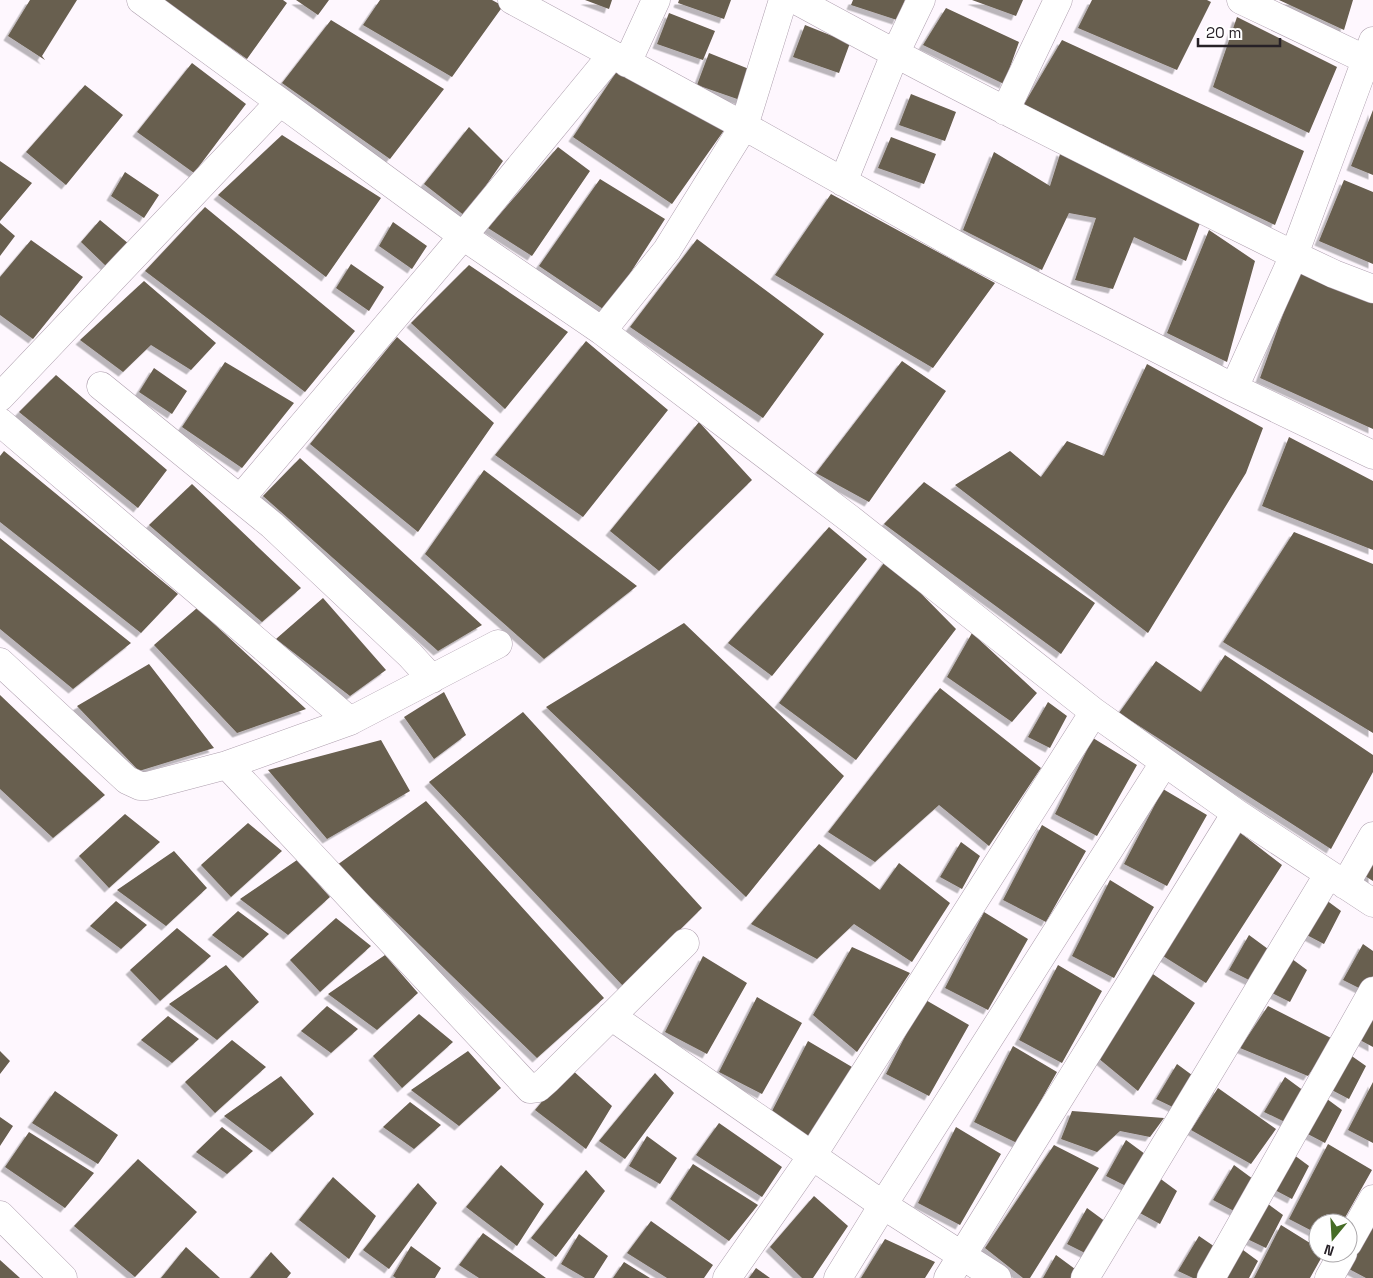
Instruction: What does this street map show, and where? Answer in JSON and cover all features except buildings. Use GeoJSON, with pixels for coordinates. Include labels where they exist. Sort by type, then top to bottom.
{"type":"FeatureCollection","features":[{"type":"Feature","properties":{"kind":"street"},"geometry":{"type":"LineString","coordinates":[[142,0],[463,236],[602,331],[850,519],[1094,712],[1236,813],[1373,903]]}},
{"type":"Feature","properties":{"kind":"street"},"geometry":{"type":"LineString","coordinates":[[512,0],[744,126],[965,250],[1234,388],[1373,455]]}},
{"type":"Feature","properties":{"kind":"street"},"geometry":{"type":"LineString","coordinates":[[240,499],[463,236],[620,59],[656,0]]}},
{"type":"Feature","properties":{"kind":"street"},"geometry":{"type":"LineString","coordinates":[[602,331],[667,250],[744,126],[783,0]]}},
{"type":"Feature","properties":{"kind":"street"},"geometry":{"type":"LineString","coordinates":[[796,0],[1005,111],[1294,255],[1334,274],[1373,289]]}},
{"type":"Feature","properties":{"kind":"street"},"geometry":{"type":"LineString","coordinates":[[843,182],[895,54],[921,0]]}},
{"type":"Feature","properties":{"kind":"street"},"geometry":{"type":"LineString","coordinates":[[1005,111],[1058,0]]}},
{"type":"Feature","properties":{"kind":"street"},"geometry":{"type":"LineString","coordinates":[[1234,388],[1294,255],[1370,55],[1241,0]]}},
{"type":"Feature","properties":{"kind":"street"},"geometry":{"type":"LineString","coordinates":[[0,397],[280,102]]}},
{"type":"Feature","properties":{"kind":"street"},"geometry":{"type":"LineString","coordinates":[[101,386],[240,499],[294,546],[410,655],[432,679]]}},
{"type":"Feature","properties":{"kind":"street"},"geometry":{"type":"LineString","coordinates":[[0,422],[350,721]]}},
{"type":"Feature","properties":{"kind":"street"},"geometry":{"type":"LineString","coordinates":[[0,662],[127,780],[140,786],[153,786],[227,765],[350,721],[498,644]]}},
{"type":"Feature","properties":{"kind":"street"},"geometry":{"type":"LineString","coordinates":[[727,1278],[812,1156],[1094,712]]}},
{"type":"Feature","properties":{"kind":"street"},"geometry":{"type":"LineString","coordinates":[[838,1278],[1164,763]]}},
{"type":"Feature","properties":{"kind":"street"},"geometry":{"type":"LineString","coordinates":[[227,765],[530,1089],[538,1088],[547,1080],[684,943]]}},
{"type":"Feature","properties":{"kind":"street"},"geometry":{"type":"LineString","coordinates":[[955,1267],[1236,813]]}},
{"type":"Feature","properties":{"kind":"street"},"geometry":{"type":"LineString","coordinates":[[1085,1278],[1337,880],[1373,836]]}},
{"type":"Feature","properties":{"kind":"street"},"geometry":{"type":"LineString","coordinates":[[1211,1278],[1373,991]]}},
{"type":"Feature","properties":{"kind":"street"},"geometry":{"type":"LineString","coordinates":[[611,1016],[883,1205],[955,1267],[997,1278]]}},
{"type":"Feature","properties":{"kind":"street"},"geometry":{"type":"LineString","coordinates":[[1358,1225],[1373,1199]]}},
{"type":"Feature","properties":{"kind":"street"},"geometry":{"type":"LineString","coordinates":[[0,1216],[63,1278]]}},
{"type":"Feature","properties":{"kind":"street"},"geometry":{"type":"LineString","coordinates":[[1329,1278],[1337,1263]]}}]}
